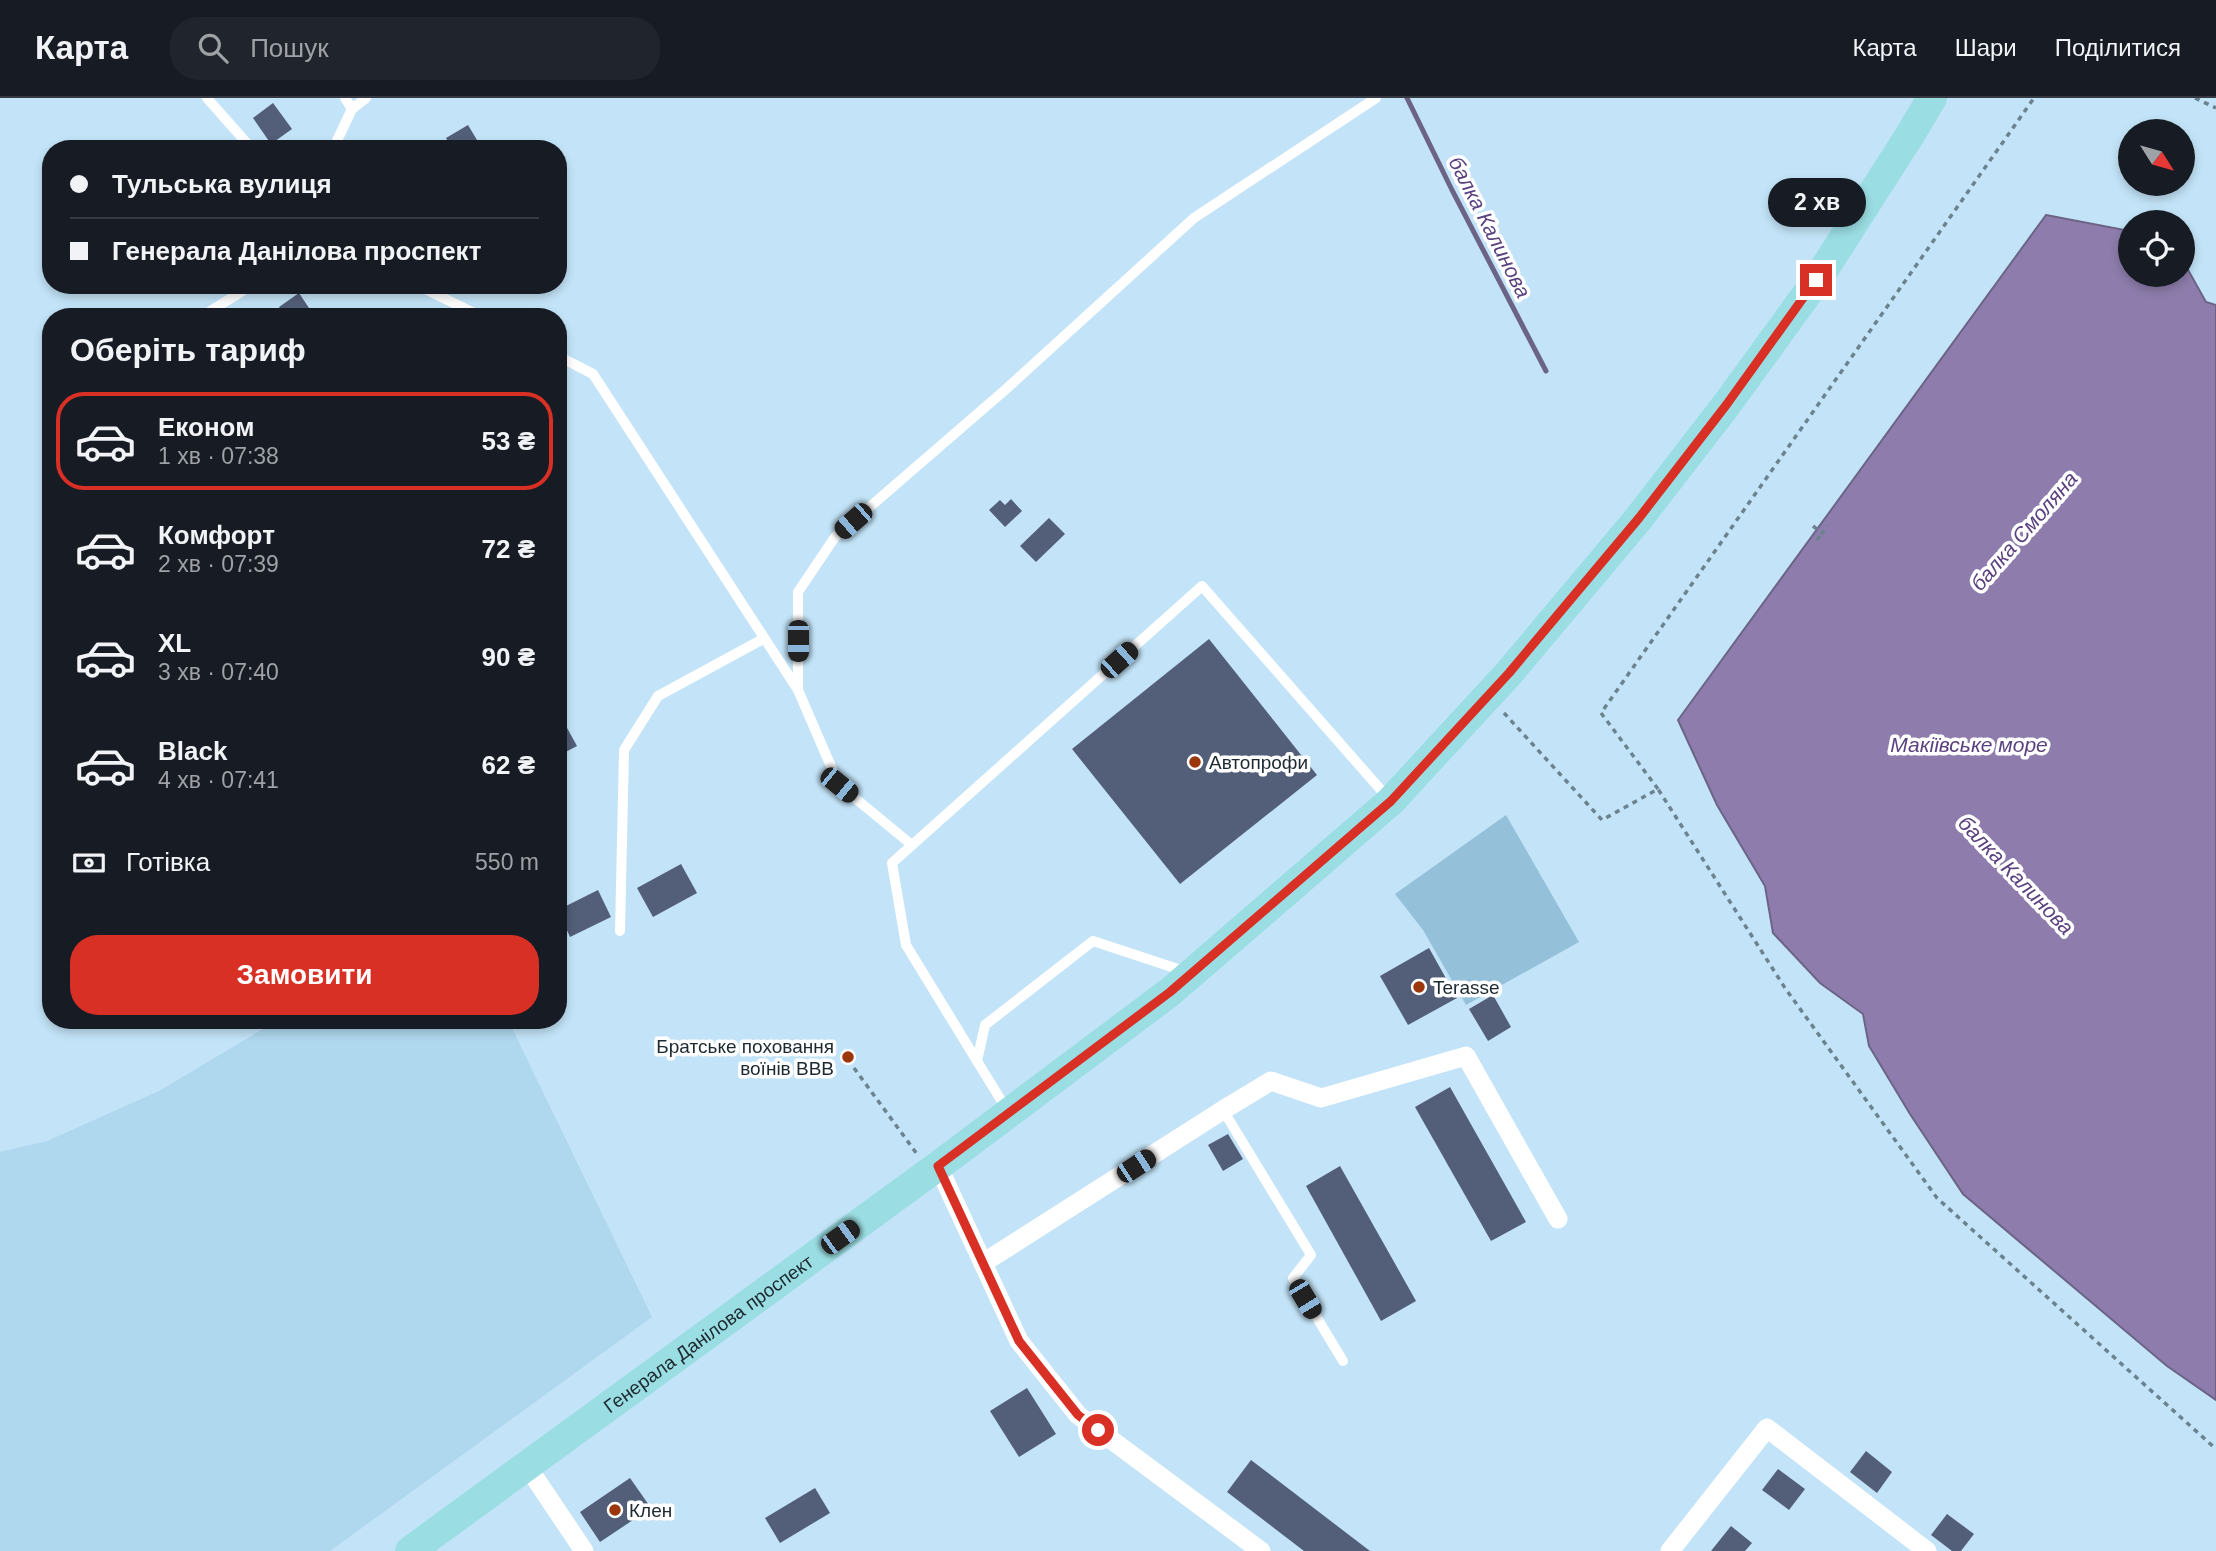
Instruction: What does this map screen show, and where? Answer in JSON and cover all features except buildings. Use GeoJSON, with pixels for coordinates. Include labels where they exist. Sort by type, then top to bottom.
{"type":"FeatureCollection","features":[{"type":"Feature","properties":{"kind":"main road","name":"Генерала Данілова проспект"},"geometry":{"type":"LineString","coordinates":[[410,1551],[435,1541],[527,1466],[934,1169],[1191,974],[1391,801],[1488,696],[1639,518],[1727,404],[1816,280],[1909,138],[1932,98]]}},
{"type":"Feature","properties":{"kind":"street"},"geometry":{"type":"LineString","coordinates":[[983,1263],[1271,1081],[1321,1098],[1466,1056],[1558,1219]]}},
{"type":"Feature","properties":{"kind":"street"},"geometry":{"type":"LineString","coordinates":[[934,1169],[983,1263],[1019,1341],[1078,1415],[1261,1551]]}},
{"type":"Feature","properties":{"kind":"street"},"geometry":{"type":"LineString","coordinates":[[1670,1551],[1767,1428],[1927,1551]]}},
{"type":"Feature","properties":{"kind":"street"},"geometry":{"type":"LineString","coordinates":[[527,1466],[584,1551]]}},
{"type":"Feature","properties":{"kind":"lane"},"geometry":{"type":"LineString","coordinates":[[207,98],[244,140]]}},
{"type":"Feature","properties":{"kind":"lane"},"geometry":{"type":"LineString","coordinates":[[345,98],[352,108]]}},
{"type":"Feature","properties":{"kind":"lane"},"geometry":{"type":"LineString","coordinates":[[337,140],[352,108],[366,98]]}},
{"type":"Feature","properties":{"kind":"lane"},"geometry":{"type":"LineString","coordinates":[[798,690],[798,592],[835,537],[1005,390],[1194,218],[1376,98]]}},
{"type":"Feature","properties":{"kind":"lane"},"geometry":{"type":"LineString","coordinates":[[215,308],[237,294]]}},
{"type":"Feature","properties":{"kind":"lane"},"geometry":{"type":"LineString","coordinates":[[435,294],[464,308]]}},
{"type":"Feature","properties":{"kind":"lane"},"geometry":{"type":"LineString","coordinates":[[567,361],[593,374],[798,690],[839,785],[912,845]]}},
{"type":"Feature","properties":{"kind":"lane"},"geometry":{"type":"LineString","coordinates":[[1009,1113],[906,945],[892,863],[1202,586],[1391,801]]}},
{"type":"Feature","properties":{"kind":"lane"},"geometry":{"type":"LineString","coordinates":[[620,932],[624,750],[658,696],[763,639]]}},
{"type":"Feature","properties":{"kind":"lane"},"geometry":{"type":"LineString","coordinates":[[977,1060],[985,1025],[1093,941],[1191,974]]}},
{"type":"Feature","properties":{"kind":"lane"},"geometry":{"type":"LineString","coordinates":[[1223,1110],[1311,1255],[1293,1278],[1343,1361]]}},
{"type":"Feature","properties":{"kind":"path"},"geometry":{"type":"LineString","coordinates":[[2034,98],[1601,713],[1658,789],[1785,988],[1937,1198],[2216,1449]]}},
{"type":"Feature","properties":{"kind":"path"},"geometry":{"type":"LineString","coordinates":[[2195,98],[2216,108]]}},
{"type":"Feature","properties":{"kind":"path"},"geometry":{"type":"LineString","coordinates":[[1813,526],[1822,533]]}},
{"type":"Feature","properties":{"kind":"path"},"geometry":{"type":"LineString","coordinates":[[1817,540],[1828,526]]}},
{"type":"Feature","properties":{"kind":"path"},"geometry":{"type":"LineString","coordinates":[[1488,696],[1602,820],[1658,789]]}},
{"type":"Feature","properties":{"kind":"path"},"geometry":{"type":"LineString","coordinates":[[854,1068],[934,1169]]}},
{"type":"Feature","properties":{"kind":"shaded area"},"geometry":{"type":"Polygon","coordinates":[[[1506,815],[1579,942],[1466,1005],[1423,930],[1395,894],[1506,815]]]}},
{"type":"Feature","properties":{"kind":"shaded area"},"geometry":{"type":"Polygon","coordinates":[[[263,1029],[512,1029],[652,1317],[330,1551],[0,1551],[0,1152],[47,1141],[159,1091],[263,1029]]]}},
{"type":"Feature","properties":{"kind":"water","name":"Макіївське море"},"geometry":{"type":"Polygon","coordinates":[[[2046,215],[2118,229],[2118,287],[2195,287],[2195,282],[2206,302],[2216,305],[2216,1400],[2167,1366],[1963,1194],[1869,1046],[1863,1014],[1820,983],[1773,933],[1765,886],[1717,805],[1678,720],[2046,215]]]}},
{"type":"Feature","properties":{"kind":"waterway","name":"балка Калинова"},"geometry":{"type":"LineString","coordinates":[[1407,98],[1546,371]]}},
{"type":"Feature","properties":{"kind":"place","name":"Автопрофи"},"geometry":{"type":"Point","coordinates":[1195,762]}},
{"type":"Feature","properties":{"kind":"place","name":"Terasse"},"geometry":{"type":"Point","coordinates":[1419,987]}},
{"type":"Feature","properties":{"kind":"place","name":"Братське поховання воїнів ВВВ"},"geometry":{"type":"Point","coordinates":[848,1057]}},
{"type":"Feature","properties":{"kind":"place","name":"Клен"},"geometry":{"type":"Point","coordinates":[615,1510]}},
{"type":"Feature","properties":{"kind":"route"},"geometry":{"type":"LineString","coordinates":[[1098,1430],[1078,1415],[1019,1341],[938,1166],[1170,992],[1391,801],[1509,673],[1639,518],[1727,404],[1816,280]]}},
{"type":"Feature","properties":{"kind":"water label","name":"балка Смоляна"},"geometry":{"type":"Point","coordinates":[2024,531]}}]}
